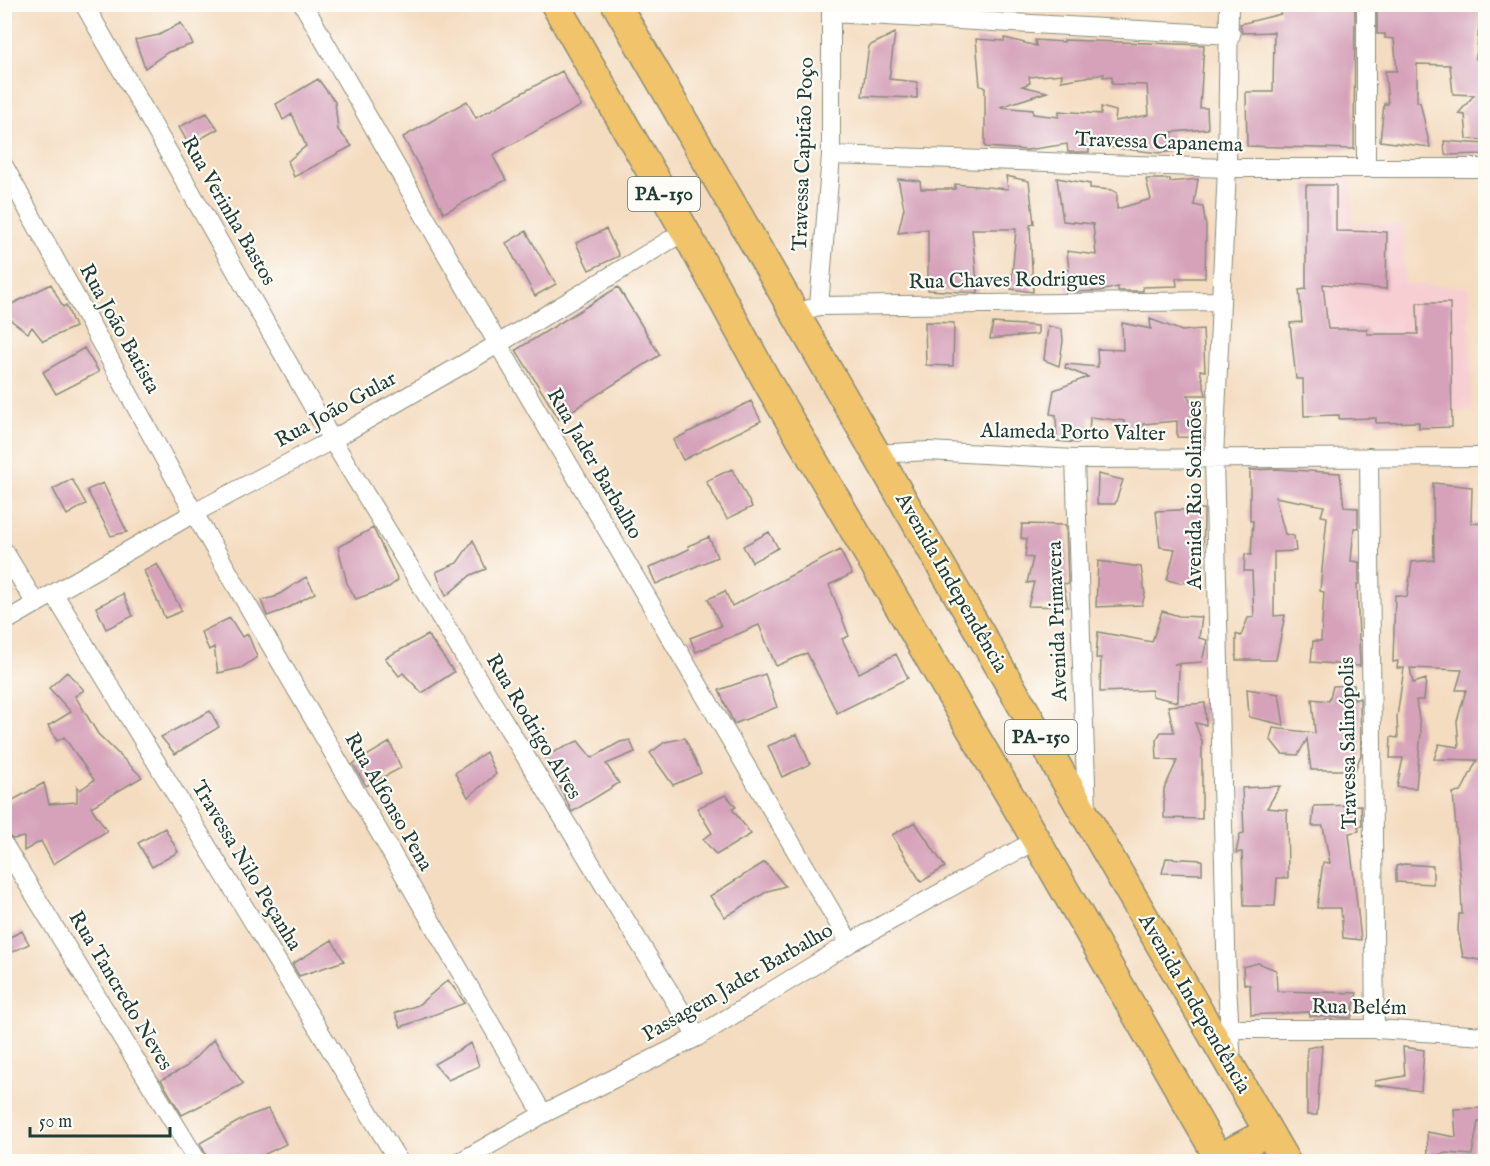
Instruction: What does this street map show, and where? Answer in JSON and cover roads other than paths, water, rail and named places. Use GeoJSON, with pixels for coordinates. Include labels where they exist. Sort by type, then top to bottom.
{"type":"FeatureCollection","features":[{"type":"Feature","properties":{"kind":"main road","name":"PA-150"},"geometry":{"type":"LineString","coordinates":[[555,4],[685,231],[769,385],[1036,840],[1220,1160]]}},
{"type":"Feature","properties":{"kind":"main road","name":"Avenida Independência"},"geometry":{"type":"LineString","coordinates":[[616,4],[808,309],[876,454],[1286,1161]]}},
{"type":"Feature","properties":{"kind":"main road"},"geometry":{"type":"LineString","coordinates":[[1220,1160],[1268,1132]]}},
{"type":"Feature","properties":{"kind":"street","name":"Rua Verinha Bastos"},"geometry":{"type":"LineString","coordinates":[[84,4],[332,440]]}},
{"type":"Feature","properties":{"kind":"street","name":"Rua Jader Barbalho"},"geometry":{"type":"LineString","coordinates":[[303,4],[498,344],[850,943]]}},
{"type":"Feature","properties":{"kind":"street","name":"Avenida Rio Solimões"},"geometry":{"type":"LineString","coordinates":[[1229,4],[1231,35],[1227,168],[1214,458],[1227,986],[1231,1029]]}},
{"type":"Feature","properties":{"kind":"street"},"geometry":{"type":"LineString","coordinates":[[1366,4],[1366,168]]}},
{"type":"Feature","properties":{"kind":"street","name":"Travessa Capitão Poço"},"geometry":{"type":"LineString","coordinates":[[808,309],[831,155],[831,9]]}},
{"type":"Feature","properties":{"kind":"street"},"geometry":{"type":"LineString","coordinates":[[831,9],[1231,35]]}},
{"type":"Feature","properties":{"kind":"street","name":"Travessa Capanema"},"geometry":{"type":"LineString","coordinates":[[831,155],[1227,168],[1485,168]]}},
{"type":"Feature","properties":{"kind":"street","name":"Rua João Batista"},"geometry":{"type":"LineString","coordinates":[[4,166],[194,513]]}},
{"type":"Feature","properties":{"kind":"street","name":"Rua João Gular"},"geometry":{"type":"LineString","coordinates":[[4,622],[194,513],[332,440],[498,344],[685,231]]}},
{"type":"Feature","properties":{"kind":"street","name":"Rua Chaves Rodrigues"},"geometry":{"type":"LineString","coordinates":[[808,309],[1220,301]]}},
{"type":"Feature","properties":{"kind":"street","name":"Rua Rodrigo Alves"},"geometry":{"type":"LineString","coordinates":[[332,440],[697,1037]]}},
{"type":"Feature","properties":{"kind":"street","name":"Alameda Porto Valter"},"geometry":{"type":"LineString","coordinates":[[876,454],[928,451],[1075,459],[1485,457]]}},
{"type":"Feature","properties":{"kind":"street","name":"Travessa Salinópolis"},"geometry":{"type":"LineString","coordinates":[[1369,457],[1375,1029]]}},
{"type":"Feature","properties":{"kind":"street","name":"Avenida Primavera"},"geometry":{"type":"LineString","coordinates":[[1075,459],[1087,818]]}},
{"type":"Feature","properties":{"kind":"street","name":"Rua Alfonso Pena"},"geometry":{"type":"LineString","coordinates":[[194,513],[543,1114]]}},
{"type":"Feature","properties":{"kind":"street"},"geometry":{"type":"LineString","coordinates":[[4,550],[36,604]]}},
{"type":"Feature","properties":{"kind":"street","name":"Travessa Nilo Peçanha"},"geometry":{"type":"LineString","coordinates":[[54,594],[399,1161]]}},
{"type":"Feature","properties":{"kind":"street","name":"Passagem Jader Barbalho"},"geometry":{"type":"LineString","coordinates":[[460,1161],[543,1114],[697,1037],[850,943],[1036,840]]}},
{"type":"Feature","properties":{"kind":"street","name":"Rua Tancredo Neves"},"geometry":{"type":"LineString","coordinates":[[4,845],[198,1161]]}},
{"type":"Feature","properties":{"kind":"street"},"geometry":{"type":"LineString","coordinates":[[1231,1029],[1232,1071]]}},
{"type":"Feature","properties":{"kind":"street","name":"Rua Belém"},"geometry":{"type":"LineString","coordinates":[[1231,1029],[1375,1029],[1485,1036]]}}]}
